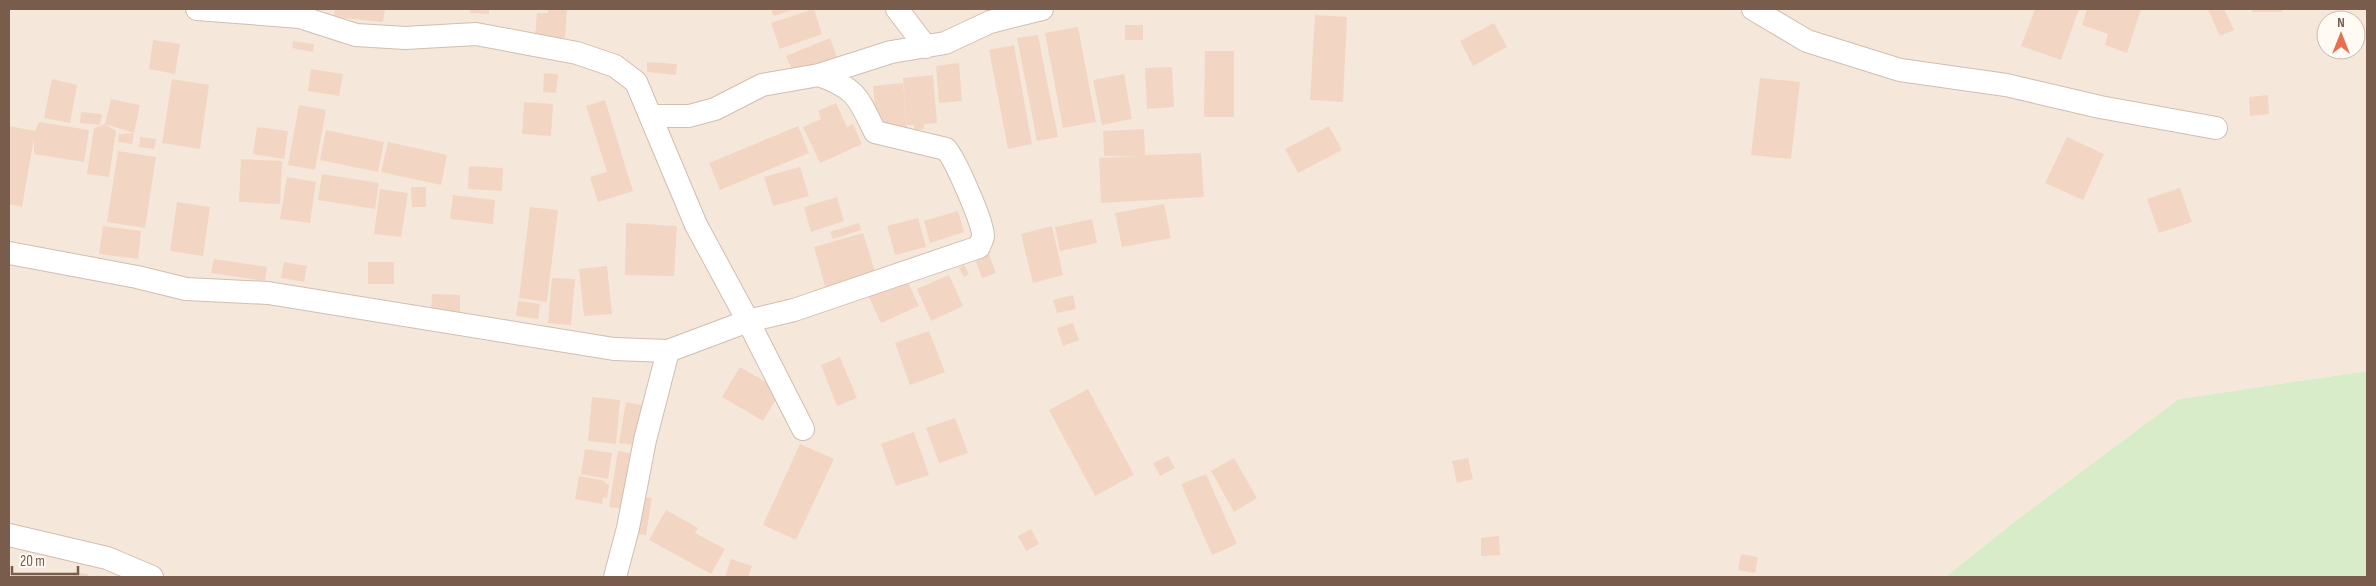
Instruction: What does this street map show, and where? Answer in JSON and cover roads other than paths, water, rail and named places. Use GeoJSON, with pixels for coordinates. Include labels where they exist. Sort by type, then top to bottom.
{"type":"FeatureCollection","features":[{"type":"Feature","properties":{"kind":"street"},"geometry":{"type":"LineString","coordinates":[[196,9],[300,17],[356,35],[405,38],[476,34],[577,54],[615,66],[636,82],[652,116],[696,225],[748,321],[802,428]]}},
{"type":"Feature","properties":{"kind":"street"},"geometry":{"type":"LineString","coordinates":[[897,9],[926,46]]}},
{"type":"Feature","properties":{"kind":"street"},"geometry":{"type":"LineString","coordinates":[[891,52],[897,9]]}},
{"type":"Feature","properties":{"kind":"street"},"geometry":{"type":"LineString","coordinates":[[652,116],[689,116],[715,109],[762,85],[819,75],[891,52],[945,43],[990,22],[1042,9]]}},
{"type":"Feature","properties":{"kind":"street"},"geometry":{"type":"LineString","coordinates":[[1753,9],[1807,41],[1900,70],[2006,85],[2100,107],[2216,128]]}},
{"type":"Feature","properties":{"kind":"street"},"geometry":{"type":"LineString","coordinates":[[9,253],[118,273],[186,289],[268,293],[614,349],[668,351],[748,321],[794,310],[979,247],[984,237],[976,208],[955,165],[953,156],[946,148],[875,132],[857,97],[844,84],[819,75]]}},
{"type":"Feature","properties":{"kind":"street"},"geometry":{"type":"LineString","coordinates":[[615,577],[628,528],[645,440],[668,351]]}},
{"type":"Feature","properties":{"kind":"street"},"geometry":{"type":"LineString","coordinates":[[9,535],[107,558],[152,577]]}}]}
